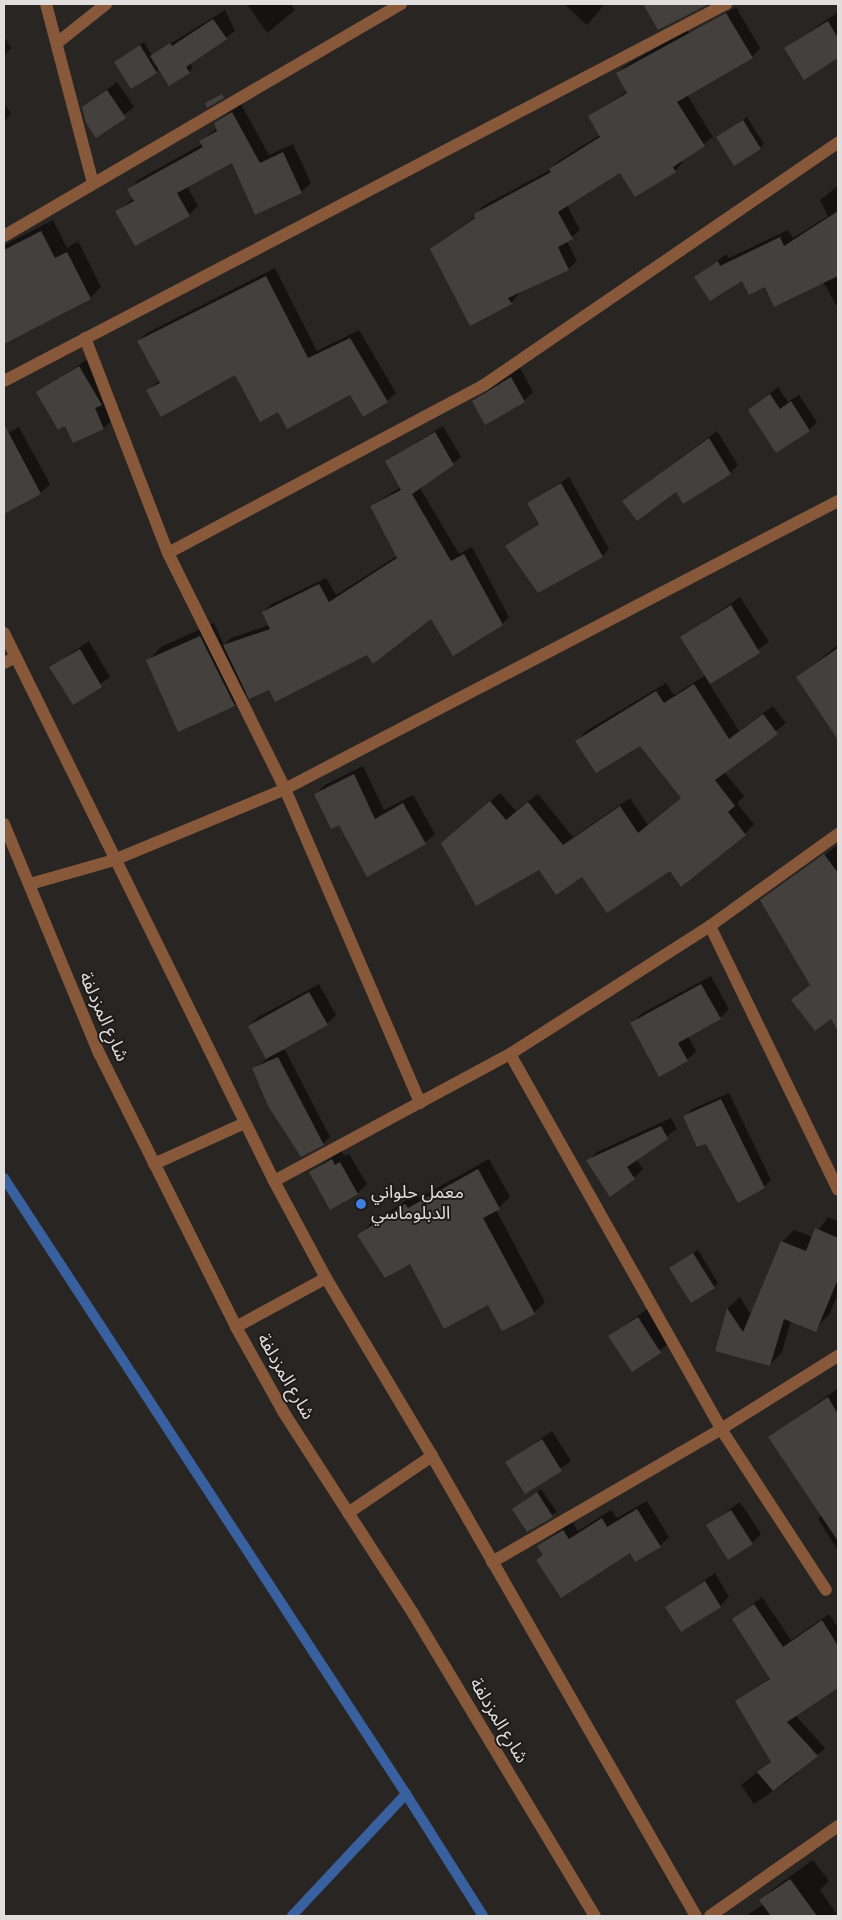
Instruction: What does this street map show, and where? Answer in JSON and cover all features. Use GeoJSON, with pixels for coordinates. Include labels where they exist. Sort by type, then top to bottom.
{"type":"FeatureCollection","features":[{"type":"Feature","properties":{"kind":"street"},"geometry":{"type":"LineString","coordinates":[[46,4],[93,183]]}},
{"type":"Feature","properties":{"kind":"street"},"geometry":{"type":"LineString","coordinates":[[56,43],[106,4]]}},
{"type":"Feature","properties":{"kind":"street"},"geometry":{"type":"LineString","coordinates":[[4,236],[401,4]]}},
{"type":"Feature","properties":{"kind":"street"},"geometry":{"type":"LineString","coordinates":[[4,381],[726,4]]}},
{"type":"Feature","properties":{"kind":"street"},"geometry":{"type":"LineString","coordinates":[[168,553],[484,385],[838,143]]}},
{"type":"Feature","properties":{"kind":"street"},"geometry":{"type":"LineString","coordinates":[[84,338],[168,553],[285,789],[420,1103]]}},
{"type":"Feature","properties":{"kind":"street"},"geometry":{"type":"LineString","coordinates":[[30,884],[114,860],[285,789],[838,501]]}},
{"type":"Feature","properties":{"kind":"street"},"geometry":{"type":"LineString","coordinates":[[4,633],[245,1123],[326,1278],[432,1456],[696,1916]]}},
{"type":"Feature","properties":{"kind":"street"},"geometry":{"type":"LineString","coordinates":[[4,663],[16,658]]}},
{"type":"Feature","properties":{"kind":"street","name":"شارع المزدلفة"},"geometry":{"type":"LineString","coordinates":[[4,824],[99,1053],[236,1327],[284,1413],[414,1615],[595,1916]]}},
{"type":"Feature","properties":{"kind":"street"},"geometry":{"type":"LineString","coordinates":[[274,1181],[510,1054],[710,926],[838,834]]}},
{"type":"Feature","properties":{"kind":"street"},"geometry":{"type":"LineString","coordinates":[[710,926],[834,1173],[838,1190]]}},
{"type":"Feature","properties":{"kind":"street"},"geometry":{"type":"LineString","coordinates":[[510,1054],[721,1429],[826,1590]]}},
{"type":"Feature","properties":{"kind":"street"},"geometry":{"type":"LineString","coordinates":[[154,1164],[245,1123]]}},
{"type":"Feature","properties":{"kind":"street"},"geometry":{"type":"LineString","coordinates":[[236,1327],[326,1278]]}},
{"type":"Feature","properties":{"kind":"street"},"geometry":{"type":"LineString","coordinates":[[492,1562],[721,1429],[838,1356]]}},
{"type":"Feature","properties":{"kind":"street"},"geometry":{"type":"LineString","coordinates":[[348,1513],[432,1456]]}},
{"type":"Feature","properties":{"kind":"street"},"geometry":{"type":"LineString","coordinates":[[710,1916],[838,1826]]}},
{"type":"Feature","properties":{"kind":"building"},"geometry":{"type":"Polygon","coordinates":[[[643,4],[709,4],[658,30],[643,4]]]}},
{"type":"Feature","properties":{"kind":"building"},"geometry":{"type":"Polygon","coordinates":[[[726,13],[753,58],[677,102],[705,146],[673,167],[676,172],[635,197],[620,173],[558,212],[573,239],[558,247],[569,270],[508,298],[512,304],[470,326],[430,249],[475,218],[474,214],[551,172],[549,169],[600,137],[588,116],[627,93],[616,73],[726,13]]]}},
{"type":"Feature","properties":{"kind":"building"},"geometry":{"type":"Polygon","coordinates":[[[213,19],[227,39],[186,67],[190,73],[169,86],[150,56],[170,43],[172,46],[213,19]]]}},
{"type":"Feature","properties":{"kind":"building"},"geometry":{"type":"Polygon","coordinates":[[[828,21],[838,38],[838,58],[804,80],[784,48],[828,21]]]}},
{"type":"Feature","properties":{"kind":"building"},"geometry":{"type":"Polygon","coordinates":[[[140,45],[157,73],[131,89],[114,62],[140,45]]]}},
{"type":"Feature","properties":{"kind":"building"},"geometry":{"type":"Polygon","coordinates":[[[107,90],[126,118],[96,138],[86,123],[82,107],[107,90]]]}},
{"type":"Feature","properties":{"kind":"building"},"geometry":{"type":"Polygon","coordinates":[[[222,94],[224,98],[207,108],[205,103],[222,94]]]}},
{"type":"Feature","properties":{"kind":"building"},"geometry":{"type":"Polygon","coordinates":[[[232,112],[260,163],[283,152],[302,193],[255,215],[232,163],[177,193],[190,216],[135,246],[115,211],[134,201],[127,189],[203,147],[199,141],[217,131],[214,123],[232,112]]]}},
{"type":"Feature","properties":{"kind":"building"},"geometry":{"type":"Polygon","coordinates":[[[743,120],[761,149],[734,166],[716,137],[743,120]]]}},
{"type":"Feature","properties":{"kind":"building"},"geometry":{"type":"Polygon","coordinates":[[[838,211],[838,276],[774,307],[765,287],[749,295],[742,281],[710,301],[694,277],[718,261],[720,266],[780,237],[784,246],[838,211]]]}},
{"type":"Feature","properties":{"kind":"building"},"geometry":{"type":"Polygon","coordinates":[[[41,231],[55,258],[67,252],[91,299],[4,344],[4,250],[41,231]]]}},
{"type":"Feature","properties":{"kind":"building"},"geometry":{"type":"Polygon","coordinates":[[[266,276],[308,358],[350,338],[388,402],[363,417],[350,395],[287,429],[278,412],[260,422],[235,375],[161,417],[146,390],[160,383],[137,341],[266,276]]]}},
{"type":"Feature","properties":{"kind":"building"},"geometry":{"type":"Polygon","coordinates":[[[79,366],[102,405],[95,408],[104,429],[73,443],[65,426],[58,430],[36,392],[79,366]]]}},
{"type":"Feature","properties":{"kind":"building"},"geometry":{"type":"Polygon","coordinates":[[[511,377],[525,402],[485,425],[472,401],[511,377]]]}},
{"type":"Feature","properties":{"kind":"building"},"geometry":{"type":"Polygon","coordinates":[[[770,394],[780,409],[791,401],[810,431],[776,453],[748,410],[770,394]]]}},
{"type":"Feature","properties":{"kind":"building"},"geometry":{"type":"Polygon","coordinates":[[[4,424],[41,494],[4,514],[4,424]]]}},
{"type":"Feature","properties":{"kind":"building"},"geometry":{"type":"Polygon","coordinates":[[[435,432],[454,465],[412,494],[451,561],[464,554],[503,625],[453,656],[431,619],[373,664],[367,655],[275,702],[269,690],[249,699],[223,645],[270,629],[262,612],[319,584],[329,602],[397,558],[370,506],[401,490],[385,461],[435,432]]]}},
{"type":"Feature","properties":{"kind":"building"},"geometry":{"type":"Polygon","coordinates":[[[709,438],[731,474],[683,504],[676,492],[637,521],[622,501],[709,438]]]}},
{"type":"Feature","properties":{"kind":"building"},"geometry":{"type":"Polygon","coordinates":[[[561,483],[603,557],[538,593],[505,546],[539,524],[527,503],[561,483]]]}},
{"type":"Feature","properties":{"kind":"building"},"geometry":{"type":"Polygon","coordinates":[[[731,605],[760,653],[710,684],[680,637],[731,605]]]}},
{"type":"Feature","properties":{"kind":"building"},"geometry":{"type":"Polygon","coordinates":[[[200,636],[235,706],[178,732],[146,660],[200,636]]]}},
{"type":"Feature","properties":{"kind":"building"},"geometry":{"type":"Polygon","coordinates":[[[838,648],[838,740],[796,677],[838,648]]]}},
{"type":"Feature","properties":{"kind":"building"},"geometry":{"type":"Polygon","coordinates":[[[80,649],[102,687],[73,705],[49,667],[80,649]]]}},
{"type":"Feature","properties":{"kind":"building"},"geometry":{"type":"Polygon","coordinates":[[[694,684],[729,739],[763,714],[778,734],[715,780],[735,806],[728,812],[746,835],[681,887],[670,871],[607,913],[582,877],[556,895],[539,870],[476,906],[441,843],[490,801],[506,820],[528,802],[563,845],[620,806],[638,833],[681,798],[640,746],[596,773],[575,741],[656,691],[664,703],[694,684]]]}},
{"type":"Feature","properties":{"kind":"building"},"geometry":{"type":"Polygon","coordinates":[[[354,774],[375,819],[403,803],[426,844],[367,877],[339,825],[331,829],[314,794],[354,774]]]}},
{"type":"Feature","properties":{"kind":"building"},"geometry":{"type":"Polygon","coordinates":[[[824,854],[838,873],[838,1031],[831,1019],[815,1031],[791,1000],[810,985],[760,900],[824,854]]]}},
{"type":"Feature","properties":{"kind":"building"},"geometry":{"type":"Polygon","coordinates":[[[701,984],[721,1019],[678,1043],[688,1061],[659,1077],[630,1023],[701,984]]]}},
{"type":"Feature","properties":{"kind":"building"},"geometry":{"type":"Polygon","coordinates":[[[309,992],[328,1025],[266,1059],[248,1026],[309,992]]]}},
{"type":"Feature","properties":{"kind":"building"},"geometry":{"type":"Polygon","coordinates":[[[278,1057],[324,1145],[301,1157],[268,1106],[252,1068],[278,1057]]]}},
{"type":"Feature","properties":{"kind":"building"},"geometry":{"type":"Polygon","coordinates":[[[721,1099],[765,1188],[738,1203],[706,1144],[697,1147],[683,1116],[721,1099]]]}},
{"type":"Feature","properties":{"kind":"building"},"geometry":{"type":"Polygon","coordinates":[[[661,1126],[668,1139],[627,1167],[635,1179],[610,1197],[586,1160],[661,1126]]]}},
{"type":"Feature","properties":{"kind":"building"},"geometry":{"type":"Polygon","coordinates":[[[332,1159],[335,1165],[340,1162],[358,1194],[330,1210],[309,1172],[332,1159]]]}},
{"type":"Feature","properties":{"kind":"building"},"geometry":{"type":"Polygon","coordinates":[[[478,1169],[500,1209],[483,1218],[535,1314],[502,1331],[488,1305],[444,1329],[410,1264],[385,1278],[357,1235],[405,1204],[408,1208],[478,1169]]]}},
{"type":"Feature","properties":{"kind":"building"},"geometry":{"type":"Polygon","coordinates":[[[815,1228],[838,1238],[838,1279],[816,1332],[784,1319],[770,1366],[715,1351],[727,1308],[743,1332],[781,1241],[806,1251],[815,1228]]]}},
{"type":"Feature","properties":{"kind":"building"},"geometry":{"type":"Polygon","coordinates":[[[693,1253],[715,1288],[691,1303],[669,1268],[693,1253]]]}},
{"type":"Feature","properties":{"kind":"building"},"geometry":{"type":"Polygon","coordinates":[[[638,1317],[661,1353],[632,1372],[608,1336],[638,1317]]]}},
{"type":"Feature","properties":{"kind":"building"},"geometry":{"type":"Polygon","coordinates":[[[828,1397],[838,1414],[838,1541],[768,1437],[828,1397]]]}},
{"type":"Feature","properties":{"kind":"building"},"geometry":{"type":"Polygon","coordinates":[[[542,1439],[562,1471],[525,1494],[505,1462],[542,1439]]]}},
{"type":"Feature","properties":{"kind":"building"},"geometry":{"type":"Polygon","coordinates":[[[537,1492],[553,1517],[527,1532],[512,1509],[537,1492]]]}},
{"type":"Feature","properties":{"kind":"building"},"geometry":{"type":"Polygon","coordinates":[[[637,1509],[661,1547],[635,1562],[630,1553],[561,1598],[536,1560],[543,1555],[537,1546],[563,1530],[569,1539],[602,1518],[607,1527],[637,1509]]]}},
{"type":"Feature","properties":{"kind":"building"},"geometry":{"type":"Polygon","coordinates":[[[731,1510],[753,1544],[728,1560],[706,1525],[731,1510]]]}},
{"type":"Feature","properties":{"kind":"building"},"geometry":{"type":"Polygon","coordinates":[[[705,1581],[721,1607],[681,1632],[665,1607],[705,1581]]]}},
{"type":"Feature","properties":{"kind":"building"},"geometry":{"type":"Polygon","coordinates":[[[754,1604],[783,1647],[822,1620],[838,1646],[838,1688],[787,1722],[818,1756],[773,1791],[757,1772],[771,1762],[735,1701],[770,1679],[732,1619],[754,1604]]]}},
{"type":"Feature","properties":{"kind":"building"},"geometry":{"type":"Polygon","coordinates":[[[790,1879],[817,1916],[771,1916],[759,1900],[790,1879]]]}},
{"type":"Feature","properties":{"kind":"waterway"},"geometry":{"type":"LineString","coordinates":[[4,1178],[406,1794],[292,1916]]}},
{"type":"Feature","properties":{"kind":"waterway"},"geometry":{"type":"LineString","coordinates":[[406,1794],[483,1916]]}},
{"type":"Feature","properties":{"kind":"place","name":"معمل حلواني الدبلوماسي"},"geometry":{"type":"Point","coordinates":[361,1204]}}]}
